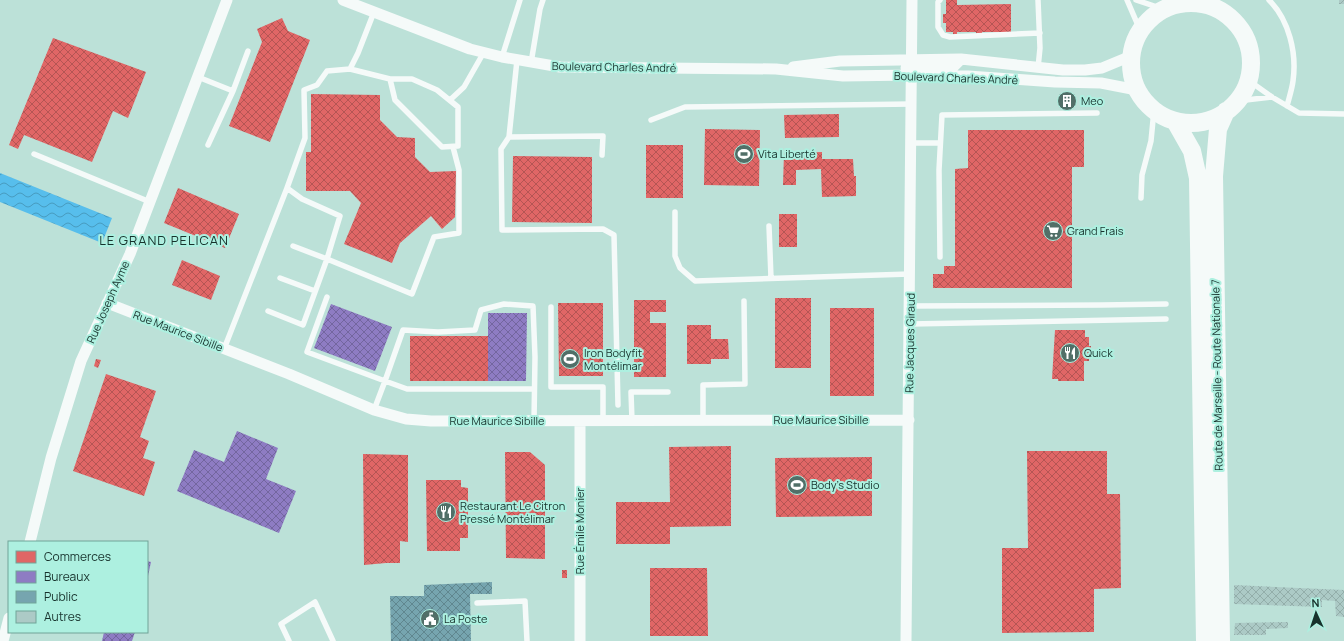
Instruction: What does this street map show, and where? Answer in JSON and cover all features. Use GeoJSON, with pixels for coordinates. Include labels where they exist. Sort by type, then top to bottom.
{"type":"FeatureCollection","features":[{"type":"Feature","properties":{"kind":"main road"},"geometry":{"type":"LineString","coordinates":[[1185,1],[1212,6],[1223,6],[1242,31],[1247,42],[1251,67],[1244,91],[1231,106],[1210,119],[1193,122],[1175,121],[1164,116],[1144,101],[1132,79],[1130,68],[1134,43],[1140,30],[1154,14],[1163,9],[1185,1]]}},
{"type":"Feature","properties":{"kind":"main road","name":"Route de Marseille - Route Nationale 7"},"geometry":{"type":"LineString","coordinates":[[1221,641],[1214,176],[1218,129],[1231,106]]}},
{"type":"Feature","properties":{"kind":"main road","name":"Route de Marseille - Route Nationale 7"},"geometry":{"type":"LineString","coordinates":[[1175,121],[1192,151],[1198,178],[1205,641]]}},
{"type":"Feature","properties":{"kind":"street","name":"Rue Joseph Ayme"},"geometry":{"type":"LineString","coordinates":[[30,541],[51,458],[81,361],[130,254],[227,0]]}},
{"type":"Feature","properties":{"kind":"street","name":"Boulevard Charles André"},"geometry":{"type":"LineString","coordinates":[[343,0],[470,49],[531,63],[560,67],[776,69],[843,76],[961,59],[1038,68],[1085,70],[1102,68],[1131,56]]}},
{"type":"Feature","properties":{"kind":"street","name":"Rue Jacques Giraud"},"geometry":{"type":"LineString","coordinates":[[906,641],[912,143],[912,0]]}},
{"type":"Feature","properties":{"kind":"street","name":"Boulevard Charles André"},"geometry":{"type":"LineString","coordinates":[[776,69],[840,60],[912,67],[968,76],[1055,82],[1101,83],[1137,90]]}},
{"type":"Feature","properties":{"kind":"street","name":"Rue Maurice Sibille"},"geometry":{"type":"LineString","coordinates":[[107,303],[374,410],[400,418],[431,421],[909,420]]}},
{"type":"Feature","properties":{"kind":"street","name":"Rue Émile Monier"},"geometry":{"type":"LineString","coordinates":[[580,421],[580,641]]}},
{"type":"Feature","properties":{"kind":"street"},"geometry":{"type":"LineString","coordinates":[[3,641],[8,622]]}},
{"type":"Feature","properties":{"kind":"lane"},"geometry":{"type":"LineString","coordinates":[[502,57],[520,0]]}},
{"type":"Feature","properties":{"kind":"lane"},"geometry":{"type":"LineString","coordinates":[[531,63],[540,9],[543,0]]}},
{"type":"Feature","properties":{"kind":"lane"},"geometry":{"type":"LineString","coordinates":[[940,0],[938,2],[938,27],[943,35],[950,37],[1040,33]]}},
{"type":"Feature","properties":{"kind":"lane"},"geometry":{"type":"LineString","coordinates":[[1038,0],[1040,33],[1040,58],[1038,68]]}},
{"type":"Feature","properties":{"kind":"lane"},"geometry":{"type":"LineString","coordinates":[[1127,0],[1140,30]]}},
{"type":"Feature","properties":{"kind":"lane"},"geometry":{"type":"LineString","coordinates":[[1136,0],[1163,9]]}},
{"type":"Feature","properties":{"kind":"lane"},"geometry":{"type":"LineString","coordinates":[[1269,0],[1286,24],[1293,51],[1294,81],[1287,106]]}},
{"type":"Feature","properties":{"kind":"lane"},"geometry":{"type":"LineString","coordinates":[[350,69],[374,12]]}},
{"type":"Feature","properties":{"kind":"lane"},"geometry":{"type":"LineString","coordinates":[[208,145],[233,91],[248,51]]}},
{"type":"Feature","properties":{"kind":"lane"},"geometry":{"type":"LineString","coordinates":[[450,100],[464,87],[484,52]]}},
{"type":"Feature","properties":{"kind":"lane"},"geometry":{"type":"LineString","coordinates":[[517,60],[509,137],[501,149],[502,230],[603,229],[614,235],[618,405]]}},
{"type":"Feature","properties":{"kind":"lane"},"geometry":{"type":"LineString","coordinates":[[224,349],[305,138],[304,90],[317,85],[327,71],[350,69],[390,79],[412,78],[438,90],[458,107],[458,146],[442,147],[395,100],[390,79]]}},
{"type":"Feature","properties":{"kind":"lane"},"geometry":{"type":"LineString","coordinates":[[198,77],[233,91]]}},
{"type":"Feature","properties":{"kind":"lane"},"geometry":{"type":"LineString","coordinates":[[1248,80],[1272,97],[1299,113],[1344,114]]}},
{"type":"Feature","properties":{"kind":"lane"},"geometry":{"type":"LineString","coordinates":[[1231,106],[1272,97]]}},
{"type":"Feature","properties":{"kind":"lane"},"geometry":{"type":"LineString","coordinates":[[651,120],[685,107],[912,104]]}},
{"type":"Feature","properties":{"kind":"lane"},"geometry":{"type":"LineString","coordinates":[[1141,198],[1142,175],[1151,141],[1154,110]]}},
{"type":"Feature","properties":{"kind":"lane"},"geometry":{"type":"LineString","coordinates":[[940,257],[939,170],[942,115],[1097,113]]}},
{"type":"Feature","properties":{"kind":"lane"},"geometry":{"type":"LineString","coordinates":[[509,137],[603,136],[602,155]]}},
{"type":"Feature","properties":{"kind":"lane"},"geometry":{"type":"LineString","coordinates":[[912,143],[940,143]]}},
{"type":"Feature","properties":{"kind":"lane"},"geometry":{"type":"LineString","coordinates":[[292,246],[412,294],[434,237],[459,233],[459,170],[453,147]]}},
{"type":"Feature","properties":{"kind":"lane"},"geometry":{"type":"LineString","coordinates":[[34,154],[150,202]]}},
{"type":"Feature","properties":{"kind":"lane"},"geometry":{"type":"LineString","coordinates":[[268,311],[304,325],[340,216],[302,199],[287,188]]}},
{"type":"Feature","properties":{"kind":"lane"},"geometry":{"type":"LineString","coordinates":[[675,212],[675,256],[680,268],[695,281],[910,274]]}},
{"type":"Feature","properties":{"kind":"lane"},"geometry":{"type":"LineString","coordinates":[[769,226],[771,278]]}},
{"type":"Feature","properties":{"kind":"lane"},"geometry":{"type":"LineString","coordinates":[[280,278],[315,291]]}},
{"type":"Feature","properties":{"kind":"lane"},"geometry":{"type":"LineString","coordinates":[[327,297],[307,352],[407,389],[534,389]]}},
{"type":"Feature","properties":{"kind":"lane"},"geometry":{"type":"LineString","coordinates":[[703,420],[703,385],[745,384],[744,301]]}},
{"type":"Feature","properties":{"kind":"lane"},"geometry":{"type":"LineString","coordinates":[[374,410],[402,330],[438,332],[475,330],[481,310],[504,304],[533,306],[535,357],[534,421]]}},
{"type":"Feature","properties":{"kind":"lane"},"geometry":{"type":"LineString","coordinates":[[910,306],[1102,306],[1166,304]]}},
{"type":"Feature","properties":{"kind":"lane"},"geometry":{"type":"LineString","coordinates":[[551,307],[551,387],[603,387],[603,421]]}},
{"type":"Feature","properties":{"kind":"lane"},"geometry":{"type":"LineString","coordinates":[[910,324],[1166,319]]}},
{"type":"Feature","properties":{"kind":"lane"},"geometry":{"type":"LineString","coordinates":[[632,421],[631,392],[668,392]]}},
{"type":"Feature","properties":{"kind":"lane"},"geometry":{"type":"LineString","coordinates":[[477,603],[525,601],[527,641]]}},
{"type":"Feature","properties":{"kind":"lane"},"geometry":{"type":"LineString","coordinates":[[289,641],[281,624],[315,602],[333,641]]}},
{"type":"Feature","properties":{"kind":"water"},"geometry":{"type":"Polygon","coordinates":[[[0,173],[112,218],[102,243],[0,202],[0,173]]]}},
{"type":"Feature","properties":{"kind":"building: Commerces"},"geometry":{"type":"Polygon","coordinates":[[[946,0],[957,0],[957,5],[1011,4],[1011,32],[982,32],[982,34],[976,35],[976,32],[957,32],[957,35],[953,35],[953,32],[946,32],[946,23],[943,23],[943,14],[946,14],[946,0]]]}},
{"type":"Feature","properties":{"kind":"building: Commerces"},"geometry":{"type":"Polygon","coordinates":[[[282,18],[288,31],[310,40],[270,142],[229,126],[262,42],[257,29],[282,18]]]}},
{"type":"Feature","properties":{"kind":"building: Commerces"},"geometry":{"type":"Polygon","coordinates":[[[53,38],[146,72],[128,118],[113,111],[92,162],[24,135],[18,149],[9,145],[53,38]]]}},
{"type":"Feature","properties":{"kind":"building: Commerces"},"geometry":{"type":"Polygon","coordinates":[[[311,94],[380,95],[380,120],[397,137],[415,138],[415,157],[430,172],[456,171],[455,217],[442,229],[431,216],[400,243],[392,263],[344,244],[361,203],[350,191],[306,191],[306,152],[311,152],[311,94]]]}},
{"type":"Feature","properties":{"kind":"building: Commerces","name":"Meo"},"geometry":{"type":"Polygon","coordinates":[[[1062,97],[1072,98],[1071,105],[1061,104],[1062,97]]]}},
{"type":"Feature","properties":{"kind":"building: Commerces"},"geometry":{"type":"Polygon","coordinates":[[[839,114],[839,137],[785,138],[784,115],[839,114]]]}},
{"type":"Feature","properties":{"kind":"building: Commerces"},"geometry":{"type":"Polygon","coordinates":[[[705,129],[760,130],[759,186],[704,185],[705,129]]]}},
{"type":"Feature","properties":{"kind":"building: Commerces"},"geometry":{"type":"Polygon","coordinates":[[[968,130],[1084,130],[1084,167],[1072,167],[1072,288],[933,288],[933,274],[944,274],[944,266],[955,266],[955,169],[968,168],[968,130]]]}},
{"type":"Feature","properties":{"kind":"building: Commerces"},"geometry":{"type":"Polygon","coordinates":[[[646,145],[683,145],[683,198],[646,198],[646,145]]]}},
{"type":"Feature","properties":{"kind":"building: Commerces"},"geometry":{"type":"Polygon","coordinates":[[[822,152],[822,159],[853,159],[854,176],[856,176],[856,196],[822,197],[821,169],[796,170],[796,185],[783,185],[784,153],[822,152]]]}},
{"type":"Feature","properties":{"kind":"building: Commerces"},"geometry":{"type":"Polygon","coordinates":[[[513,156],[592,157],[592,223],[512,222],[513,156]]]}},
{"type":"Feature","properties":{"kind":"building: Commerces"},"geometry":{"type":"Polygon","coordinates":[[[178,188],[239,214],[225,248],[164,223],[178,188]]]}},
{"type":"Feature","properties":{"kind":"building: Commerces"},"geometry":{"type":"Polygon","coordinates":[[[779,214],[797,214],[797,247],[779,247],[779,214]]]}},
{"type":"Feature","properties":{"kind":"building: Commerces"},"geometry":{"type":"Polygon","coordinates":[[[182,260],[220,276],[211,300],[172,285],[182,260]]]}},
{"type":"Feature","properties":{"kind":"building: Commerces"},"geometry":{"type":"Polygon","coordinates":[[[775,298],[811,298],[811,368],[775,368],[775,298]]]}},
{"type":"Feature","properties":{"kind":"building: Commerces"},"geometry":{"type":"Polygon","coordinates":[[[634,300],[666,300],[666,312],[650,312],[650,323],[666,323],[666,377],[634,377],[634,300]]]}},
{"type":"Feature","properties":{"kind":"building: Commerces"},"geometry":{"type":"Polygon","coordinates":[[[558,303],[603,303],[603,376],[559,376],[558,303]]]}},
{"type":"Feature","properties":{"kind":"building: Commerces"},"geometry":{"type":"Polygon","coordinates":[[[830,308],[874,308],[874,396],[830,396],[830,308]]]}},
{"type":"Feature","properties":{"kind":"building: Commerces"},"geometry":{"type":"Polygon","coordinates":[[[687,325],[711,325],[711,339],[728,339],[729,359],[711,359],[711,364],[687,364],[687,325]]]}},
{"type":"Feature","properties":{"kind":"building: Commerces"},"geometry":{"type":"Polygon","coordinates":[[[1055,330],[1085,330],[1085,337],[1089,337],[1091,352],[1089,352],[1089,361],[1084,361],[1084,381],[1058,381],[1058,379],[1052,379],[1055,330]]]}},
{"type":"Feature","properties":{"kind":"building: Commerces"},"geometry":{"type":"Polygon","coordinates":[[[410,336],[488,336],[488,381],[410,381],[410,336]]]}},
{"type":"Feature","properties":{"kind":"building: Commerces"},"geometry":{"type":"Polygon","coordinates":[[[96,359],[101,360],[98,368],[94,366],[96,359]]]}},
{"type":"Feature","properties":{"kind":"building: Commerces"},"geometry":{"type":"Polygon","coordinates":[[[106,374],[156,391],[140,437],[149,441],[143,458],[155,462],[144,496],[73,471],[106,374]]]}},
{"type":"Feature","properties":{"kind":"building: Commerces"},"geometry":{"type":"Polygon","coordinates":[[[731,446],[731,526],[670,527],[670,544],[616,544],[616,502],[670,502],[669,447],[731,446]]]}},
{"type":"Feature","properties":{"kind":"building: Commerces"},"geometry":{"type":"Polygon","coordinates":[[[1027,451],[1107,451],[1107,494],[1120,494],[1121,588],[1094,589],[1094,632],[1002,633],[1002,548],[1028,548],[1027,451]]]}},
{"type":"Feature","properties":{"kind":"building: Commerces"},"geometry":{"type":"Polygon","coordinates":[[[505,452],[530,452],[545,465],[545,559],[506,558],[505,452]]]}},
{"type":"Feature","properties":{"kind":"building: Commerces"},"geometry":{"type":"Polygon","coordinates":[[[363,454],[408,455],[408,542],[400,541],[400,563],[364,565],[363,454]]]}},
{"type":"Feature","properties":{"kind":"building: Commerces"},"geometry":{"type":"Polygon","coordinates":[[[872,457],[872,516],[776,517],[775,458],[872,457]]]}},
{"type":"Feature","properties":{"kind":"building: Commerces"},"geometry":{"type":"Polygon","coordinates":[[[426,480],[461,480],[461,487],[468,488],[468,538],[460,538],[460,551],[427,551],[426,480]]]}},
{"type":"Feature","properties":{"kind":"building: Commerces"},"geometry":{"type":"Polygon","coordinates":[[[650,568],[707,568],[708,636],[650,636],[650,568]]]}},
{"type":"Feature","properties":{"kind":"building: Commerces"},"geometry":{"type":"Polygon","coordinates":[[[562,570],[567,570],[567,578],[562,578],[562,570]]]}},
{"type":"Feature","properties":{"kind":"building: Bureaux"},"geometry":{"type":"Polygon","coordinates":[[[331,304],[392,327],[375,371],[314,348],[331,304]]]}},
{"type":"Feature","properties":{"kind":"building: Bureaux"},"geometry":{"type":"Polygon","coordinates":[[[488,313],[527,313],[526,381],[488,381],[488,313]]]}},
{"type":"Feature","properties":{"kind":"building: Bureaux"},"geometry":{"type":"Polygon","coordinates":[[[237,431],[278,448],[266,479],[296,491],[279,533],[177,491],[194,450],[224,462],[237,431]]]}},
{"type":"Feature","properties":{"kind":"building: Bureaux"},"geometry":{"type":"Polygon","coordinates":[[[148,561],[151,562],[148,576],[148,561]]]}},
{"type":"Feature","properties":{"kind":"building: Bureaux"},"geometry":{"type":"Polygon","coordinates":[[[104,633],[135,633],[132,641],[102,641],[104,633]]]}},
{"type":"Feature","properties":{"kind":"building: Public","name":"La Poste"},"geometry":{"type":"Polygon","coordinates":[[[492,582],[492,594],[470,594],[471,641],[391,641],[390,596],[424,596],[424,585],[492,582]]]}},
{"type":"Feature","properties":{"kind":"building: Autres"},"geometry":{"type":"Polygon","coordinates":[[[1339,0],[1344,0],[1344,4],[1339,4],[1339,0]]]}},
{"type":"Feature","properties":{"kind":"building: Autres"},"geometry":{"type":"Polygon","coordinates":[[[1234,585],[1344,590],[1344,617],[1336,616],[1335,601],[1322,600],[1322,607],[1234,604],[1234,585]]]}},
{"type":"Feature","properties":{"kind":"building: Autres"},"geometry":{"type":"Polygon","coordinates":[[[1288,622],[1288,628],[1266,629],[1266,635],[1234,635],[1235,623],[1288,622]]]}},
{"type":"Feature","properties":{"kind":"place","name":"Meo"},"geometry":{"type":"Point","coordinates":[1067,101]}},
{"type":"Feature","properties":{"kind":"place","name":"Vita Liberté"},"geometry":{"type":"Point","coordinates":[744,154]}},
{"type":"Feature","properties":{"kind":"place","name":"Grand Frais"},"geometry":{"type":"Point","coordinates":[1053,231]}},
{"type":"Feature","properties":{"kind":"place","name":"Quick"},"geometry":{"type":"Point","coordinates":[1070,353]}},
{"type":"Feature","properties":{"kind":"place","name":"Iron Bodyfit Montélimar"},"geometry":{"type":"Point","coordinates":[570,359]}},
{"type":"Feature","properties":{"kind":"place","name":"Body's Studio"},"geometry":{"type":"Point","coordinates":[797,485]}},
{"type":"Feature","properties":{"kind":"place","name":"Restaurant Le Citron Pressé Montélimar"},"geometry":{"type":"Point","coordinates":[446,512]}},
{"type":"Feature","properties":{"kind":"place","name":"La Poste"},"geometry":{"type":"Point","coordinates":[430,619]}},
{"type":"Feature","properties":{"kind":"district","name":"LE GRAND PELICAN"},"geometry":{"type":"Point","coordinates":[164,240]}}]}
